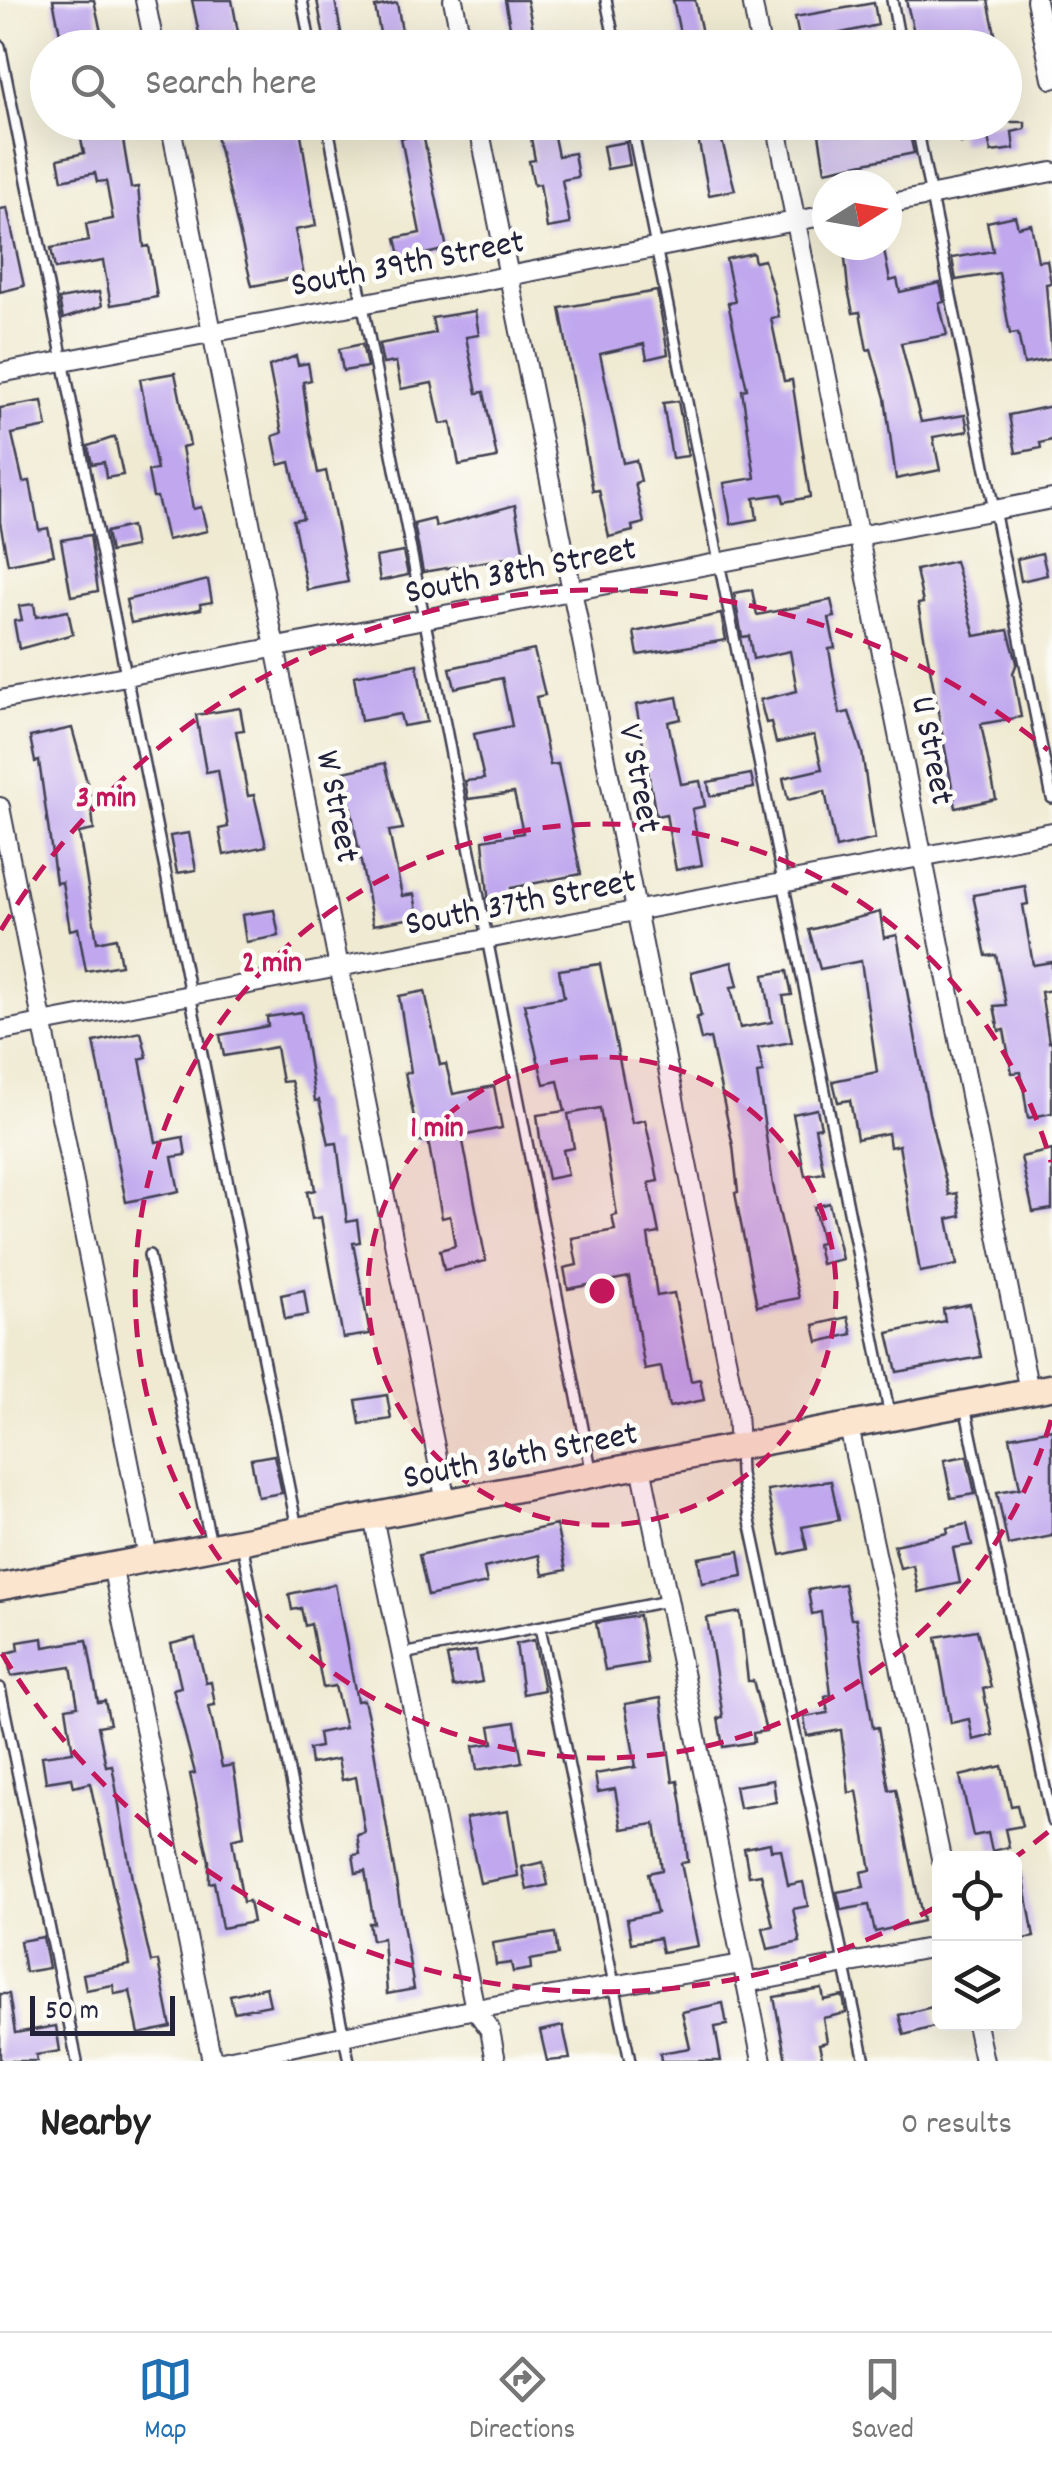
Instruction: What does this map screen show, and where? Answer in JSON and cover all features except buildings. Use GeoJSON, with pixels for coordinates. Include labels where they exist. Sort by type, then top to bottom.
{"type":"FeatureCollection","features":[{"type":"Feature","properties":{"kind":"main road","name":"South 36th Street"},"geometry":{"type":"LineString","coordinates":[[0,1586],[1041,1389]]}},
{"type":"Feature","properties":{"kind":"street"},"geometry":{"type":"LineString","coordinates":[[145,0],[151,30]]}},
{"type":"Feature","properties":{"kind":"street"},"geometry":{"type":"LineString","coordinates":[[453,0],[459,30]]}},
{"type":"Feature","properties":{"kind":"street"},"geometry":{"type":"LineString","coordinates":[[752,0],[758,30]]}},
{"type":"Feature","properties":{"kind":"street"},"geometry":{"type":"LineString","coordinates":[[1036,0],[1052,79]]}},
{"type":"Feature","properties":{"kind":"street","name":"W Street"},"geometry":{"type":"LineString","coordinates":[[174,140],[446,1502]]}},
{"type":"Feature","properties":{"kind":"street","name":"V Street"},"geometry":{"type":"LineString","coordinates":[[482,140],[738,1414],[739,1446]]}},
{"type":"Feature","properties":{"kind":"street","name":"U Street"},"geometry":{"type":"LineString","coordinates":[[780,140],[923,856],[1041,1389]]}},
{"type":"Feature","properties":{"kind":"street"},"geometry":{"type":"LineString","coordinates":[[902,201],[1052,172]]}},
{"type":"Feature","properties":{"kind":"street","name":"South 39th Street"},"geometry":{"type":"LineString","coordinates":[[0,373],[812,218]]}},
{"type":"Feature","properties":{"kind":"street","name":"South 38th Street"},"geometry":{"type":"LineString","coordinates":[[0,700],[1052,500]]}},
{"type":"Feature","properties":{"kind":"street"},"geometry":{"type":"LineString","coordinates":[[0,807],[148,1558]]}},
{"type":"Feature","properties":{"kind":"street","name":"South 37th Street"},"geometry":{"type":"LineString","coordinates":[[0,1031],[1052,832]]}},
{"type":"Feature","properties":{"kind":"street"},"geometry":{"type":"LineString","coordinates":[[850,1427],[940,1851]]}},
{"type":"Feature","properties":{"kind":"street"},"geometry":{"type":"LineString","coordinates":[[641,1466],[762,2061]]}},
{"type":"Feature","properties":{"kind":"street"},"geometry":{"type":"LineString","coordinates":[[373,1517],[475,2009],[490,2030],[496,2061]]}},
{"type":"Feature","properties":{"kind":"street"},"geometry":{"type":"LineString","coordinates":[[112,1565],[212,2061]]}},
{"type":"Feature","properties":{"kind":"street"},"geometry":{"type":"LineString","coordinates":[[222,2061],[475,2009],[615,1988],[845,1964],[932,1948]]}},
{"type":"Feature","properties":{"kind":"street"},"geometry":{"type":"LineString","coordinates":[[978,2031],[984,2061]]}},
{"type":"Feature","properties":{"kind":"lane"},"geometry":{"type":"LineString","coordinates":[[302,0],[308,30]]}},
{"type":"Feature","properties":{"kind":"lane"},"geometry":{"type":"LineString","coordinates":[[606,0],[612,30]]}},
{"type":"Feature","properties":{"kind":"lane"},"geometry":{"type":"LineString","coordinates":[[892,0],[898,30]]}},
{"type":"Feature","properties":{"kind":"lane"},"geometry":{"type":"LineString","coordinates":[[0,46],[297,1531]]}},
{"type":"Feature","properties":{"kind":"lane"},"geometry":{"type":"LineString","coordinates":[[330,140],[593,1475]]}},
{"type":"Feature","properties":{"kind":"lane"},"geometry":{"type":"LineString","coordinates":[[635,140],[890,1418]]}},
{"type":"Feature","properties":{"kind":"lane"},"geometry":{"type":"LineString","coordinates":[[920,140],[1052,798]]}},
{"type":"Feature","properties":{"kind":"lane"},"geometry":{"type":"LineString","coordinates":[[150,1255],[212,1546]]}},
{"type":"Feature","properties":{"kind":"lane"},"geometry":{"type":"LineString","coordinates":[[965,1404],[1052,1821]]}},
{"type":"Feature","properties":{"kind":"lane"},"geometry":{"type":"LineString","coordinates":[[739,1446],[740,1474],[865,2061]]}},
{"type":"Feature","properties":{"kind":"lane"},"geometry":{"type":"LineString","coordinates":[[241,1541],[349,2061]]}},
{"type":"Feature","properties":{"kind":"lane"},"geometry":{"type":"LineString","coordinates":[[400,1655],[668,1600]]}},
{"type":"Feature","properties":{"kind":"lane"},"geometry":{"type":"LineString","coordinates":[[540,1626],[630,2061]]}},
{"type":"Feature","properties":{"kind":"lane"},"geometry":{"type":"LineString","coordinates":[[0,1688],[77,2061]]}}]}
